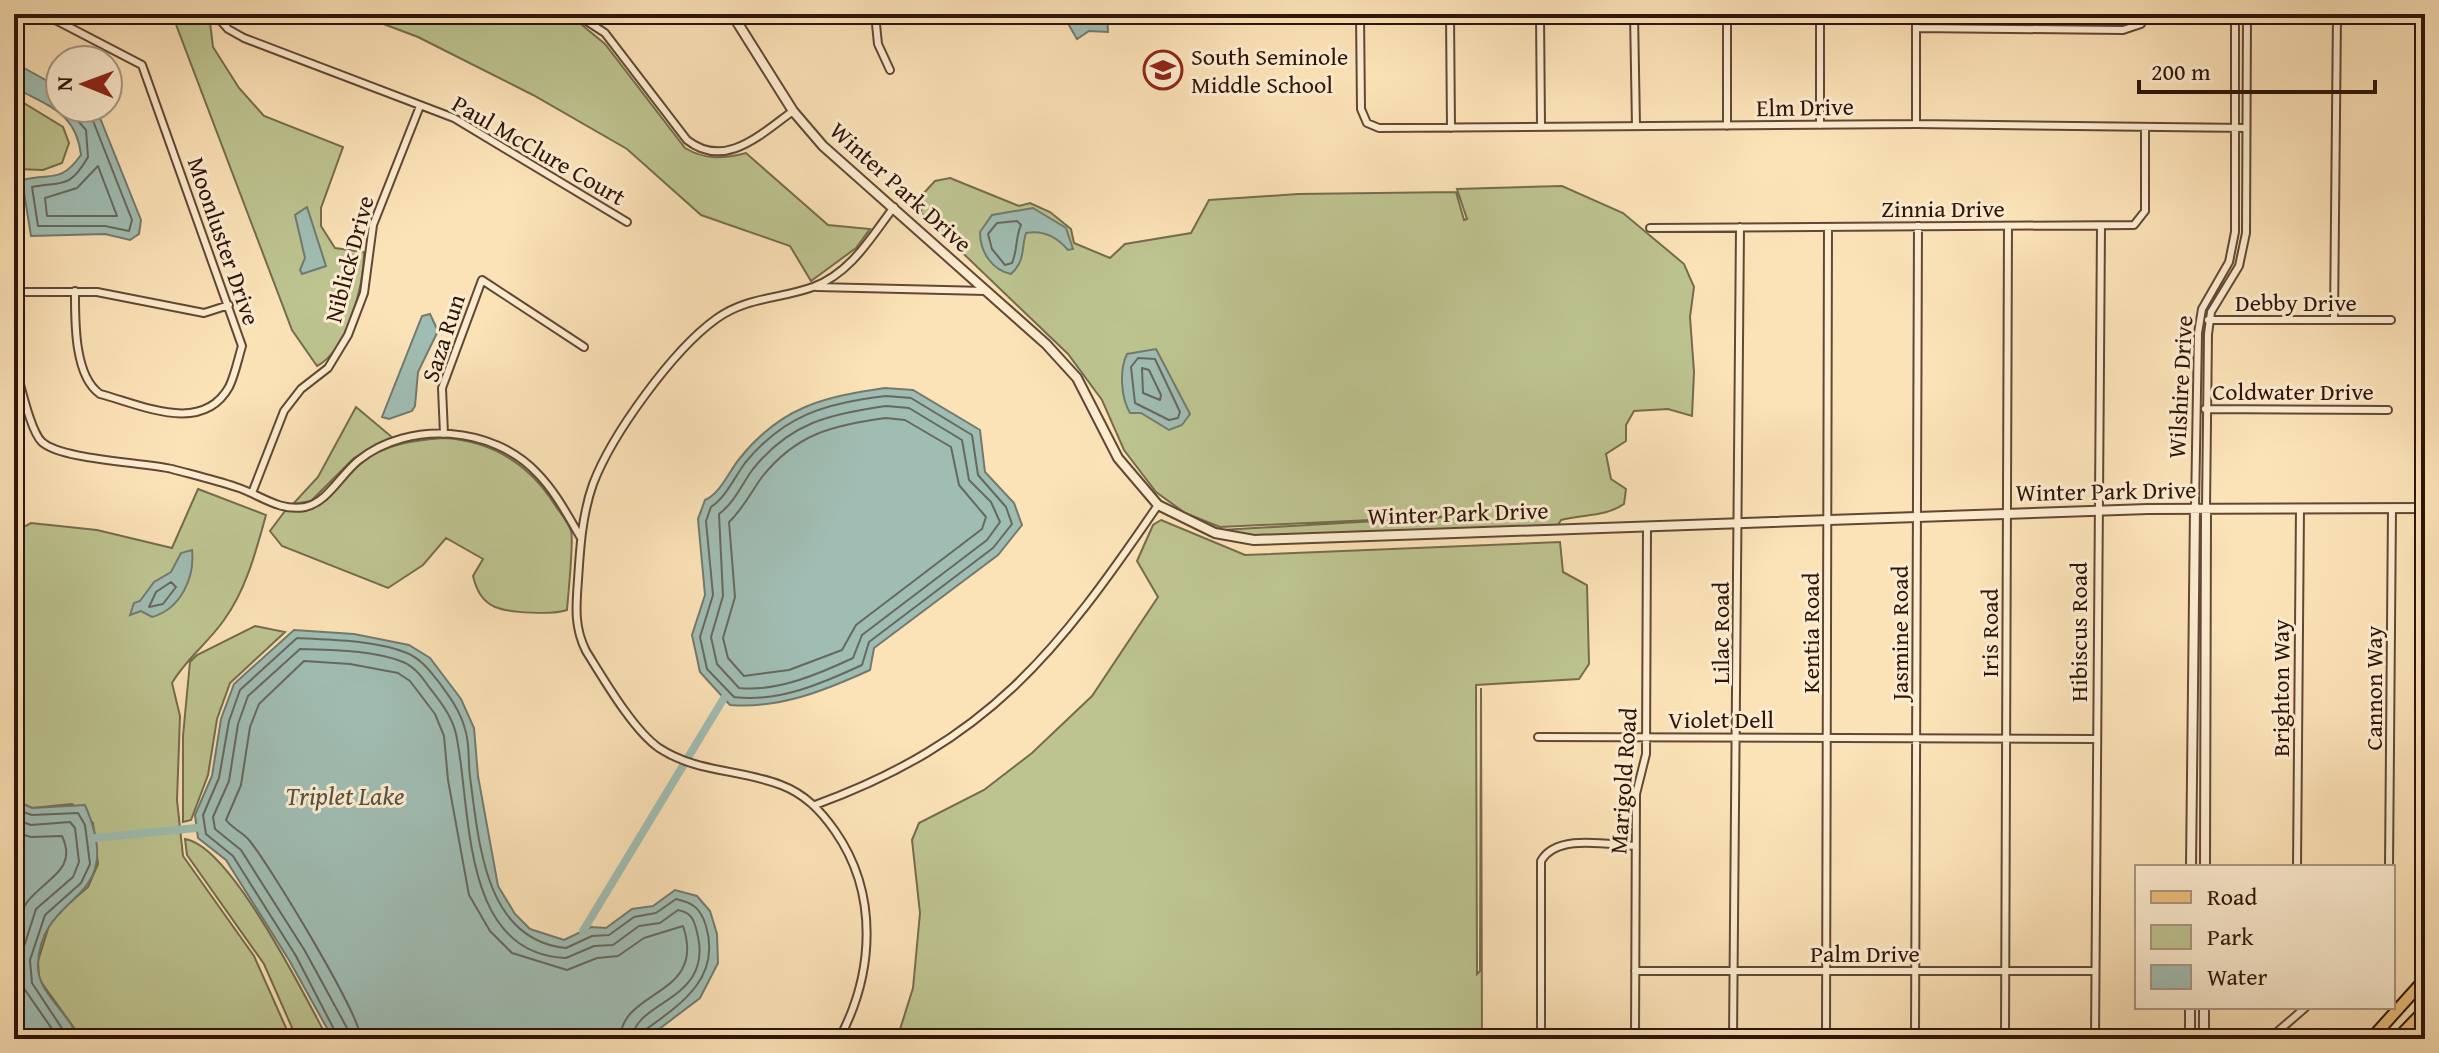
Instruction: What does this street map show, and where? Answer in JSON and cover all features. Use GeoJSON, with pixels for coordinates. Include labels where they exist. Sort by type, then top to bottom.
{"type":"FeatureCollection","features":[{"type":"Feature","properties":{"kind":"main road"},"geometry":{"type":"LineString","coordinates":[[2371,1039],[2425,979]]}},
{"type":"Feature","properties":{"kind":"main road"},"geometry":{"type":"LineString","coordinates":[[2397,1039],[2425,1010]]}},
{"type":"Feature","properties":{"kind":"main road"},"geometry":{"type":"LineString","coordinates":[[2416,1039],[2425,1030]]}},
{"type":"Feature","properties":{"kind":"street","name":"Moonluster Drive"},"geometry":{"type":"LineString","coordinates":[[44,14],[142,65],[242,346],[229,386],[204,413],[177,413],[93,390],[82,363],[75,324],[75,291]]}},
{"type":"Feature","properties":{"kind":"street","name":"Paul McClure Court"},"geometry":{"type":"LineString","coordinates":[[215,14],[228,29],[244,38],[454,118],[627,222]]}},
{"type":"Feature","properties":{"kind":"street"},"geometry":{"type":"LineString","coordinates":[[576,14],[605,33],[687,140],[697,147],[725,152],[738,148],[793,111]]}},
{"type":"Feature","properties":{"kind":"street","name":"Winter Park Drive"},"geometry":{"type":"LineString","coordinates":[[732,14],[793,111],[823,146],[1046,344],[1077,378],[1118,458],[1158,505],[1215,533],[1254,540],[2195,507],[2425,508]]}},
{"type":"Feature","properties":{"kind":"street"},"geometry":{"type":"LineString","coordinates":[[875,14],[878,44],[890,70]]}},
{"type":"Feature","properties":{"kind":"street","name":"Elm Drive"},"geometry":{"type":"LineString","coordinates":[[1360,14],[1361,109],[1367,123],[1379,128],[1916,124],[2246,128]]}},
{"type":"Feature","properties":{"kind":"street"},"geometry":{"type":"LineString","coordinates":[[1450,14],[1451,128]]}},
{"type":"Feature","properties":{"kind":"street"},"geometry":{"type":"LineString","coordinates":[[1540,14],[1541,126]]}},
{"type":"Feature","properties":{"kind":"street"},"geometry":{"type":"LineString","coordinates":[[1634,14],[1636,126]]}},
{"type":"Feature","properties":{"kind":"street"},"geometry":{"type":"LineString","coordinates":[[1727,14],[1727,126]]}},
{"type":"Feature","properties":{"kind":"street"},"geometry":{"type":"LineString","coordinates":[[1820,14],[1820,125]]}},
{"type":"Feature","properties":{"kind":"street"},"geometry":{"type":"LineString","coordinates":[[1916,14],[1916,124]]}},
{"type":"Feature","properties":{"kind":"street"},"geometry":{"type":"LineString","coordinates":[[1916,28],[2123,30],[2141,24],[2146,14]]}},
{"type":"Feature","properties":{"kind":"street","name":"Wilshire Drive"},"geometry":{"type":"LineString","coordinates":[[2191,865],[2192,619],[2201,319],[2210,291],[2223,275],[2234,248],[2235,14]]}},
{"type":"Feature","properties":{"kind":"street","name":"Wilshire Drive"},"geometry":{"type":"LineString","coordinates":[[2205,865],[2206,508],[2211,312],[2232,281],[2244,250],[2247,14]]}},
{"type":"Feature","properties":{"kind":"street"},"geometry":{"type":"LineString","coordinates":[[2334,319],[2337,14]]}},
{"type":"Feature","properties":{"kind":"street","name":"Niblick Drive"},"geometry":{"type":"LineString","coordinates":[[252,493],[284,411],[301,389],[328,368],[348,335],[364,293],[373,225],[420,106]]}},
{"type":"Feature","properties":{"kind":"street","name":"Zinnia Drive"},"geometry":{"type":"LineString","coordinates":[[1650,228],[2134,225],[2145,211],[2145,127]]}},
{"type":"Feature","properties":{"kind":"street"},"geometry":{"type":"LineString","coordinates":[[814,287],[848,266],[894,207]]}},
{"type":"Feature","properties":{"kind":"street","name":"Jasmine Road"},"geometry":{"type":"LineString","coordinates":[[1915,1039],[1918,226]]}},
{"type":"Feature","properties":{"kind":"street","name":"Iris Road"},"geometry":{"type":"LineString","coordinates":[[2005,1039],[2008,226]]}},
{"type":"Feature","properties":{"kind":"street","name":"Hibiscus Road"},"geometry":{"type":"LineString","coordinates":[[2095,1039],[2101,226]]}},
{"type":"Feature","properties":{"kind":"street","name":"Lilac Road"},"geometry":{"type":"LineString","coordinates":[[1733,1039],[1740,227]]}},
{"type":"Feature","properties":{"kind":"street","name":"Kentia Road"},"geometry":{"type":"LineString","coordinates":[[1826,1039],[1828,227]]}},
{"type":"Feature","properties":{"kind":"street","name":"Saza Run"},"geometry":{"type":"LineString","coordinates":[[444,434],[442,388],[482,280],[584,347]]}},
{"type":"Feature","properties":{"kind":"street"},"geometry":{"type":"LineString","coordinates":[[839,1039],[850,1018],[864,971],[868,923],[855,868],[845,845],[815,805],[781,785],[691,764],[655,745],[644,734],[597,669],[578,634],[575,621],[581,538],[594,483],[623,431],[679,351],[718,317],[743,304],[814,287],[987,291]]}},
{"type":"Feature","properties":{"kind":"street"},"geometry":{"type":"LineString","coordinates":[[14,292],[97,292],[204,313],[229,305]]}},
{"type":"Feature","properties":{"kind":"street","name":"Debby Drive"},"geometry":{"type":"LineString","coordinates":[[2201,319],[2391,320]]}},
{"type":"Feature","properties":{"kind":"street"},"geometry":{"type":"LineString","coordinates":[[14,363],[35,433],[49,447],[87,458],[138,462],[252,493],[287,508],[314,504],[374,450],[419,435],[444,434],[486,441],[522,460],[551,490],[581,538]]}},
{"type":"Feature","properties":{"kind":"street","name":"Coldwater Drive"},"geometry":{"type":"LineString","coordinates":[[2198,409],[2388,410]]}},
{"type":"Feature","properties":{"kind":"street"},"geometry":{"type":"LineString","coordinates":[[815,805],[894,773],[959,734],[994,707],[1050,653],[1158,505]]}},
{"type":"Feature","properties":{"kind":"street","name":"Brighton Way"},"geometry":{"type":"LineString","coordinates":[[2297,865],[2300,508]]}},
{"type":"Feature","properties":{"kind":"street","name":"Cannon Way"},"geometry":{"type":"LineString","coordinates":[[2389,865],[2392,508]]}},
{"type":"Feature","properties":{"kind":"street","name":"Marigold Road"},"geometry":{"type":"LineString","coordinates":[[1635,1039],[1636,794],[1644,763],[1646,737],[1647,526]]}},
{"type":"Feature","properties":{"kind":"street"},"geometry":{"type":"LineString","coordinates":[[2192,619],[2206,619]]}},
{"type":"Feature","properties":{"kind":"street","name":"Violet Dell"},"geometry":{"type":"LineString","coordinates":[[1538,737],[2096,739]]}},
{"type":"Feature","properties":{"kind":"street"},"geometry":{"type":"LineString","coordinates":[[2191,789],[2205,789]]}},
{"type":"Feature","properties":{"kind":"street"},"geometry":{"type":"LineString","coordinates":[[1541,1039],[1541,861],[1546,854],[1563,844],[1635,846]]}},
{"type":"Feature","properties":{"kind":"street","name":"Palm Drive"},"geometry":{"type":"LineString","coordinates":[[1635,971],[2095,971]]}},
{"type":"Feature","properties":{"kind":"street"},"geometry":{"type":"LineString","coordinates":[[2190,1009],[2190,1039]]}},
{"type":"Feature","properties":{"kind":"street"},"geometry":{"type":"LineString","coordinates":[[2204,1009],[2204,1039]]}},
{"type":"Feature","properties":{"kind":"street"},"geometry":{"type":"LineString","coordinates":[[2269,1039],[2304,1009]]}},
{"type":"Feature","properties":{"kind":"green space"},"geometry":{"type":"Polygon","coordinates":[[[172,14],[209,14],[213,47],[239,88],[264,116],[343,147],[321,208],[321,226],[335,248],[364,252],[363,265],[357,298],[345,331],[328,358],[317,366],[292,330],[172,14]]]}},
{"type":"Feature","properties":{"kind":"green space"},"geometry":{"type":"Polygon","coordinates":[[[357,14],[550,14],[577,21],[605,44],[685,148],[714,157],[746,153],[828,225],[870,229],[856,248],[811,281],[790,246],[701,215],[627,149],[533,95],[418,37],[357,14]]]}},
{"type":"Feature","properties":{"kind":"green space"},"geometry":{"type":"Polygon","coordinates":[[[14,97],[44,115],[44,124],[63,127],[69,143],[62,163],[43,170],[17,169],[18,270],[14,270],[14,97]]]}},
{"type":"Feature","properties":{"kind":"green space"},"geometry":{"type":"Polygon","coordinates":[[[950,178],[1019,206],[1030,203],[1050,212],[1071,229],[1074,243],[1110,258],[1125,244],[1191,233],[1209,200],[1298,194],[1456,192],[1464,220],[1467,219],[1457,189],[1562,186],[1623,213],[1684,264],[1694,287],[1690,317],[1694,372],[1692,416],[1668,409],[1634,411],[1626,425],[1626,441],[1606,454],[1611,479],[1626,489],[1624,504],[1602,513],[1561,520],[1558,525],[1254,536],[1221,530],[1478,515],[1220,527],[1185,513],[1156,492],[1124,450],[1102,400],[1068,354],[921,213],[922,195],[935,181],[950,178]]]}},
{"type":"Feature","properties":{"kind":"green space"},"geometry":{"type":"Polygon","coordinates":[[[356,407],[393,438],[354,458],[311,501],[293,504],[318,477],[356,407]]]}},
{"type":"Feature","properties":{"kind":"green space"},"geometry":{"type":"Polygon","coordinates":[[[444,438],[478,444],[508,457],[545,490],[566,521],[572,536],[567,610],[521,612],[495,607],[480,594],[473,576],[483,559],[446,538],[423,565],[388,588],[282,546],[270,531],[285,511],[311,508],[321,503],[361,463],[380,451],[401,444],[444,438]]]}},
{"type":"Feature","properties":{"kind":"green space"},"geometry":{"type":"Polygon","coordinates":[[[198,489],[266,515],[250,570],[232,608],[172,683],[180,716],[177,800],[183,856],[254,956],[291,1039],[78,1039],[74,1028],[39,979],[38,961],[51,919],[88,887],[98,864],[93,823],[72,804],[32,808],[14,800],[14,532],[31,523],[97,530],[172,548],[198,489]]]}},
{"type":"Feature","properties":{"kind":"green space"},"geometry":{"type":"Polygon","coordinates":[[[1161,520],[1245,555],[1560,542],[1563,572],[1587,585],[1589,664],[1579,679],[1476,685],[1477,974],[1480,971],[1481,688],[1482,1039],[897,1039],[913,988],[920,913],[912,840],[919,823],[984,790],[1032,753],[1092,696],[1158,597],[1137,561],[1153,525],[1161,520]]]}},
{"type":"Feature","properties":{"kind":"green space"},"geometry":{"type":"Polygon","coordinates":[[[255,626],[285,632],[230,683],[217,719],[208,775],[191,820],[183,822],[183,736],[190,662],[197,655],[255,626]]]}},
{"type":"Feature","properties":{"kind":"green space"},"geometry":{"type":"Polygon","coordinates":[[[185,839],[203,848],[244,894],[265,925],[328,1039],[297,1039],[264,964],[187,855],[185,839]]]}},
{"type":"Feature","properties":{"kind":"water"},"geometry":{"type":"Polygon","coordinates":[[[1046,14],[1107,14],[1108,32],[1089,31],[1077,39],[1066,20],[1046,14]]]}},
{"type":"Feature","properties":{"kind":"water"},"geometry":{"type":"Polygon","coordinates":[[[15,63],[44,79],[44,103],[14,87],[15,63]]]}},
{"type":"Feature","properties":{"kind":"water"},"geometry":{"type":"Polygon","coordinates":[[[70,124],[102,124],[141,220],[139,234],[130,240],[105,234],[31,236],[22,180],[61,174],[73,164],[81,155],[70,124]]]}},
{"type":"Feature","properties":{"kind":"water"},"geometry":{"type":"Polygon","coordinates":[[[307,207],[326,266],[302,274],[300,270],[305,258],[295,215],[307,207]]]}},
{"type":"Feature","properties":{"kind":"water"},"geometry":{"type":"Polygon","coordinates":[[[1033,208],[1066,228],[1073,249],[1068,250],[1059,241],[1044,234],[1026,233],[1019,264],[1011,274],[998,269],[988,259],[980,232],[992,215],[1033,208]]]}},
{"type":"Feature","properties":{"kind":"water"},"geometry":{"type":"Polygon","coordinates":[[[430,314],[438,331],[418,372],[415,406],[412,411],[389,419],[382,417],[422,316],[430,314]]]}},
{"type":"Feature","properties":{"kind":"water"},"geometry":{"type":"Polygon","coordinates":[[[1156,349],[1190,414],[1182,425],[1169,430],[1141,413],[1130,413],[1123,392],[1122,376],[1127,354],[1156,349]]]}},
{"type":"Feature","properties":{"kind":"water"},"geometry":{"type":"Polygon","coordinates":[[[885,388],[913,390],[980,430],[985,472],[1014,503],[1022,525],[998,555],[874,648],[870,670],[820,691],[785,701],[730,705],[700,672],[692,635],[705,595],[698,519],[705,500],[720,487],[755,441],[788,416],[823,401],[885,388]]]}},
{"type":"Feature","properties":{"kind":"water"},"geometry":{"type":"Polygon","coordinates":[[[192,550],[188,581],[171,607],[152,617],[141,611],[130,615],[134,603],[140,601],[154,582],[171,572],[181,553],[192,550]]]}},
{"type":"Feature","properties":{"kind":"water","name":"Triplet Lake"},"geometry":{"type":"Polygon","coordinates":[[[294,630],[354,634],[409,645],[430,658],[461,699],[474,728],[478,776],[498,886],[515,914],[530,929],[564,940],[591,927],[606,928],[632,909],[653,906],[675,890],[697,896],[710,911],[717,934],[718,963],[700,998],[646,1039],[333,1039],[289,960],[226,860],[198,838],[195,815],[212,776],[221,719],[234,684],[294,630]]]}},
{"type":"Feature","properties":{"kind":"water"},"geometry":{"type":"Polygon","coordinates":[[[14,800],[32,808],[85,805],[96,838],[97,862],[90,880],[53,921],[43,939],[38,964],[42,984],[78,1039],[14,1039],[14,800]]]}},
{"type":"Feature","properties":{"kind":"waterway"},"geometry":{"type":"LineString","coordinates":[[583,931],[724,698]]}},
{"type":"Feature","properties":{"kind":"waterway"},"geometry":{"type":"LineString","coordinates":[[95,838],[196,828]]}},
{"type":"Feature","properties":{"kind":"place","name":"South Seminole Middle School"},"geometry":{"type":"Point","coordinates":[1163,70]}}]}
